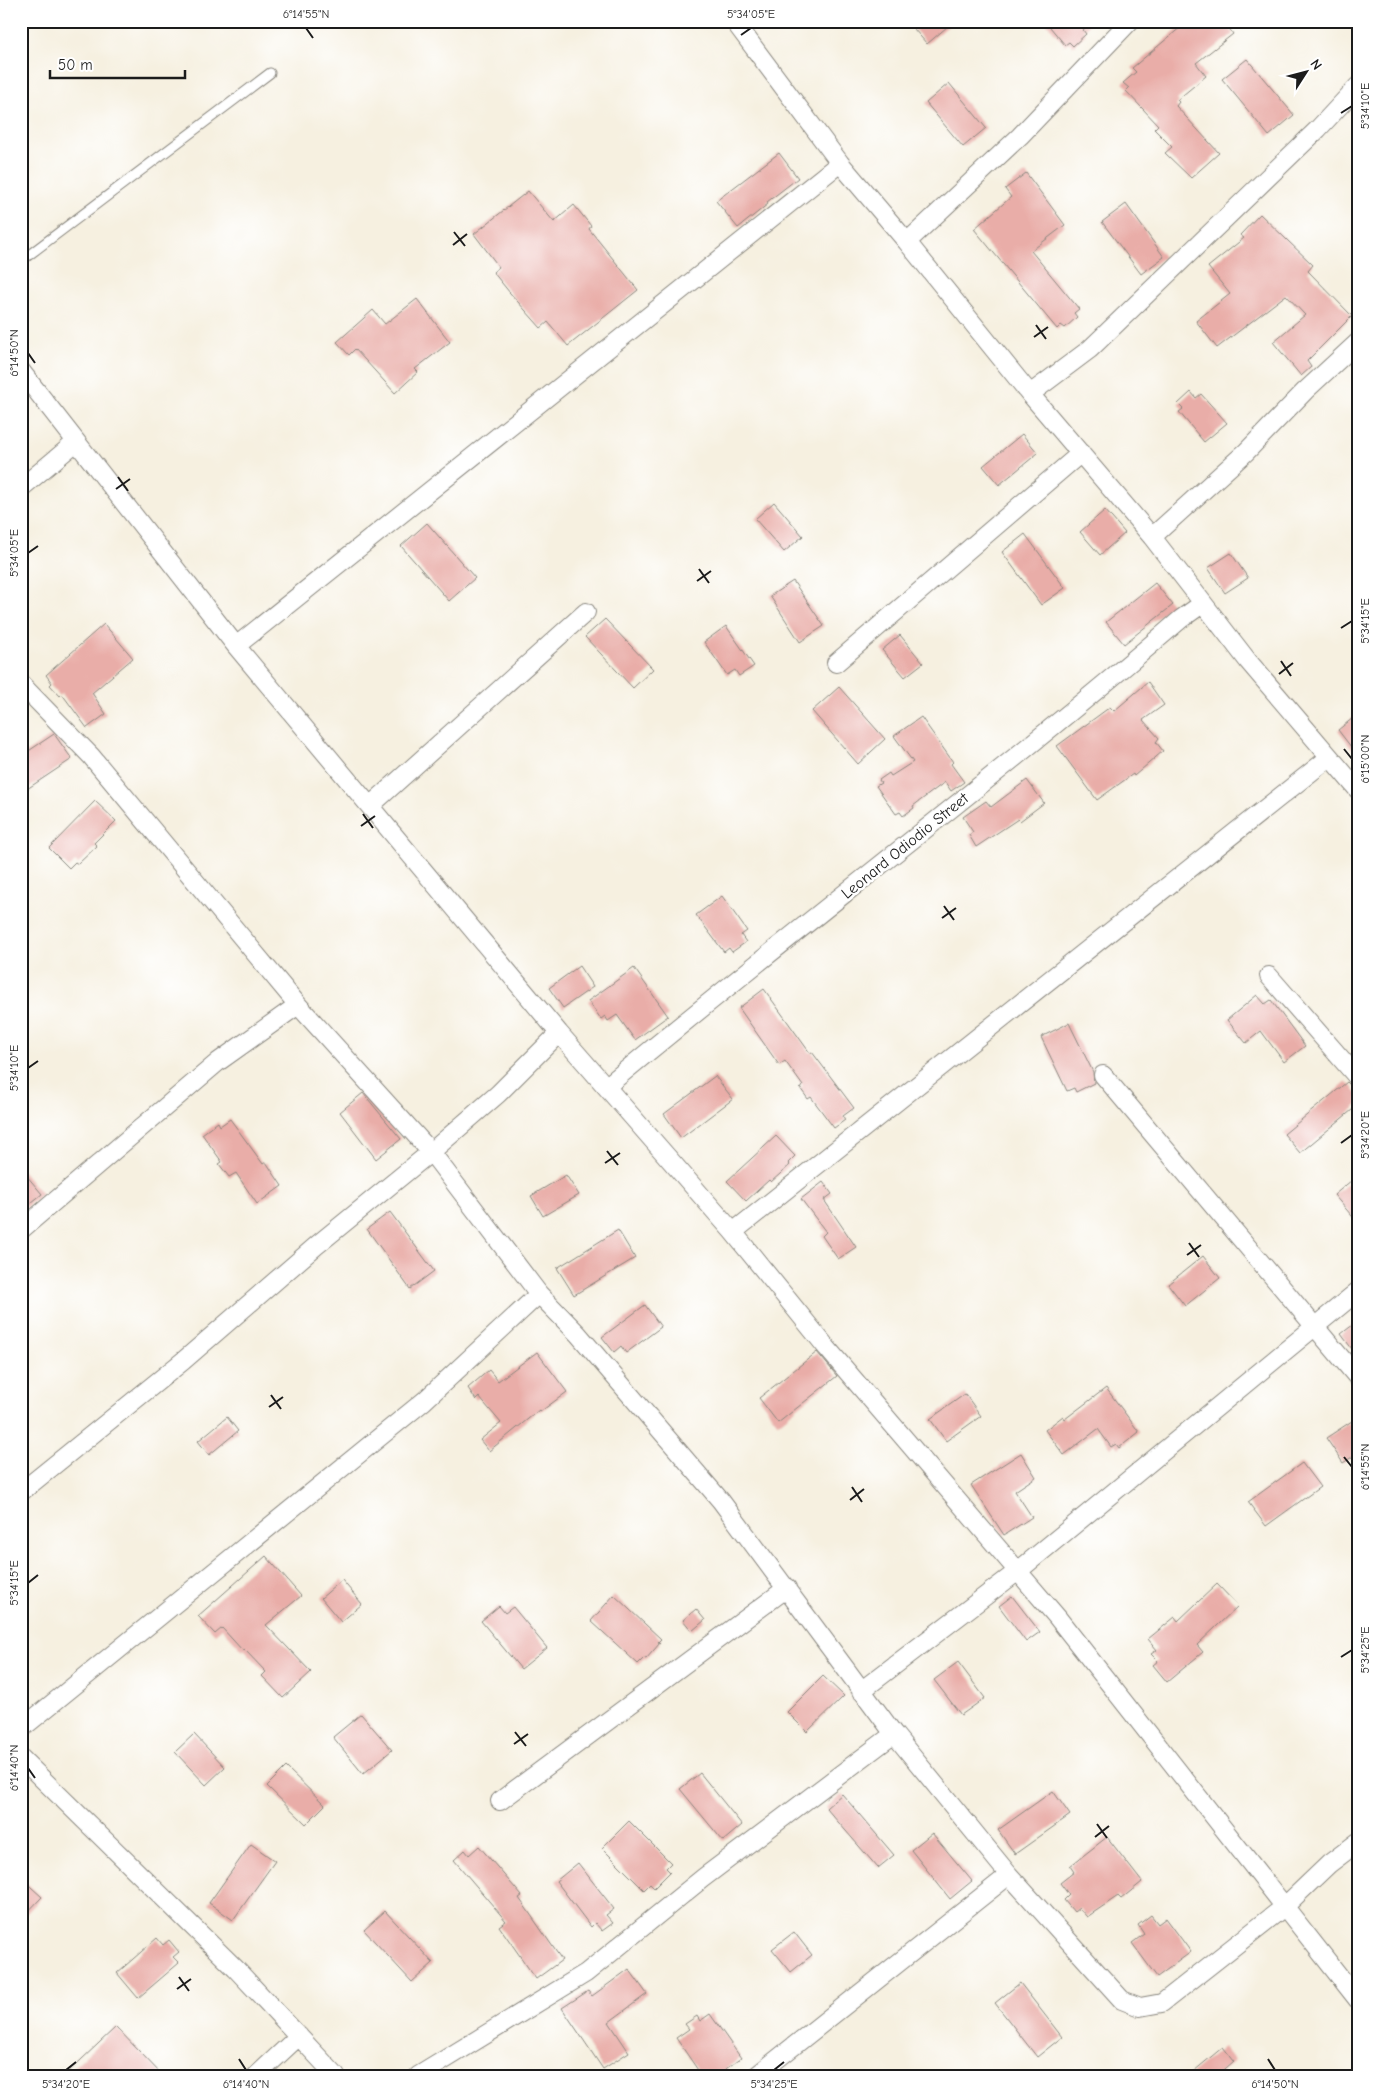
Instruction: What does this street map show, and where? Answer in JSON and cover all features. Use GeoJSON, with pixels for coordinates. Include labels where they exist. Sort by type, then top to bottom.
{"type":"FeatureCollection","features":[{"type":"Feature","properties":{"kind":"street"},"geometry":{"type":"LineString","coordinates":[[734,21],[840,163],[907,242],[1030,394],[1152,537],[1202,604],[1358,790]]}},
{"type":"Feature","properties":{"kind":"street"},"geometry":{"type":"LineString","coordinates":[[907,242],[1020,136],[1130,21]]}},
{"type":"Feature","properties":{"kind":"street"},"geometry":{"type":"LineString","coordinates":[[1030,394],[1090,349],[1318,129],[1358,86]]}},
{"type":"Feature","properties":{"kind":"street"},"geometry":{"type":"LineString","coordinates":[[236,646],[840,163]]}},
{"type":"Feature","properties":{"kind":"street"},"geometry":{"type":"LineString","coordinates":[[1152,537],[1246,452],[1358,342]]}},
{"type":"Feature","properties":{"kind":"street"},"geometry":{"type":"LineString","coordinates":[[21,371],[236,646],[559,1033],[733,1232],[827,1348],[1057,1617],[1358,2000]]}},
{"type":"Feature","properties":{"kind":"street"},"geometry":{"type":"LineString","coordinates":[[21,488],[76,442]]}},
{"type":"Feature","properties":{"kind":"street"},"geometry":{"type":"LineString","coordinates":[[836,663],[1081,453]]}},
{"type":"Feature","properties":{"kind":"street","name":"Leonard Odiodio Street"},"geometry":{"type":"LineString","coordinates":[[607,1086],[714,996],[912,842],[1181,619],[1202,604]]}},
{"type":"Feature","properties":{"kind":"street"},"geometry":{"type":"LineString","coordinates":[[370,806],[586,612]]}},
{"type":"Feature","properties":{"kind":"street"},"geometry":{"type":"LineString","coordinates":[[21,684],[91,756],[298,1004],[431,1152],[539,1294],[578,1334],[721,1501],[894,1734],[1009,1875],[1122,2000],[1140,2007],[1162,2003],[1284,1907],[1329,1864],[1358,1842]]}},
{"type":"Feature","properties":{"kind":"street"},"geometry":{"type":"LineString","coordinates":[[733,1232],[1330,757]]}},
{"type":"Feature","properties":{"kind":"street"},"geometry":{"type":"LineString","coordinates":[[1269,976],[1358,1078]]}},
{"type":"Feature","properties":{"kind":"street"},"geometry":{"type":"LineString","coordinates":[[21,1230],[218,1062],[298,1004]]}},
{"type":"Feature","properties":{"kind":"street"},"geometry":{"type":"LineString","coordinates":[[21,1492],[183,1361],[317,1245],[431,1152],[498,1094],[559,1033]]}},
{"type":"Feature","properties":{"kind":"street"},"geometry":{"type":"LineString","coordinates":[[1103,1075],[1358,1378]]}},
{"type":"Feature","properties":{"kind":"street"},"geometry":{"type":"LineString","coordinates":[[862,1691],[1018,1571],[1358,1291]]}},
{"type":"Feature","properties":{"kind":"street"},"geometry":{"type":"LineString","coordinates":[[21,1729],[424,1400],[539,1294]]}},
{"type":"Feature","properties":{"kind":"street"},"geometry":{"type":"LineString","coordinates":[[500,1801],[787,1588]]}},
{"type":"Feature","properties":{"kind":"street"},"geometry":{"type":"LineString","coordinates":[[418,2076],[586,1972],[702,1878],[894,1734]]}},
{"type":"Feature","properties":{"kind":"street"},"geometry":{"type":"LineString","coordinates":[[21,1758],[236,1969],[336,2076]]}},
{"type":"Feature","properties":{"kind":"street"},"geometry":{"type":"LineString","coordinates":[[756,2076],[1009,1875]]}},
{"type":"Feature","properties":{"kind":"street"},"geometry":{"type":"LineString","coordinates":[[256,2076],[299,2036]]}},
{"type":"Feature","properties":{"kind":"lane"},"geometry":{"type":"LineString","coordinates":[[21,261],[270,73]]}},
{"type":"Feature","properties":{"kind":"building"},"geometry":{"type":"Polygon","coordinates":[[[907,21],[954,21],[927,44],[907,21]]]}},
{"type":"Feature","properties":{"kind":"building"},"geometry":{"type":"Polygon","coordinates":[[[1045,21],[1092,21],[1083,30],[1086,34],[1073,46],[1069,42],[1065,45],[1045,21]]]}},
{"type":"Feature","properties":{"kind":"building"},"geometry":{"type":"Polygon","coordinates":[[[1188,21],[1224,21],[1233,34],[1196,63],[1206,76],[1177,100],[1179,102],[1176,106],[1219,153],[1191,178],[1165,153],[1172,147],[1154,129],[1158,125],[1126,91],[1129,88],[1123,83],[1136,72],[1132,68],[1188,21]]]}},
{"type":"Feature","properties":{"kind":"building"},"geometry":{"type":"Polygon","coordinates":[[[1247,59],[1294,115],[1269,136],[1222,79],[1247,59]]]}},
{"type":"Feature","properties":{"kind":"building"},"geometry":{"type":"Polygon","coordinates":[[[949,83],[986,128],[963,147],[926,103],[949,83]]]}},
{"type":"Feature","properties":{"kind":"building"},"geometry":{"type":"Polygon","coordinates":[[[779,153],[798,178],[738,228],[716,201],[779,153]]]}},
{"type":"Feature","properties":{"kind":"building"},"geometry":{"type":"Polygon","coordinates":[[[1026,173],[1065,225],[1031,251],[1079,309],[1074,313],[1077,317],[1065,328],[1061,325],[1057,329],[974,229],[1011,197],[1005,189],[1026,173]]]}},
{"type":"Feature","properties":{"kind":"building"},"geometry":{"type":"Polygon","coordinates":[[[528,191],[554,222],[574,205],[591,226],[589,229],[638,290],[568,346],[548,322],[541,328],[510,293],[493,272],[499,267],[474,234],[528,191]]]}},
{"type":"Feature","properties":{"kind":"building"},"geometry":{"type":"Polygon","coordinates":[[[1126,204],[1164,257],[1141,274],[1102,222],[1126,204]]]}},
{"type":"Feature","properties":{"kind":"building"},"geometry":{"type":"Polygon","coordinates":[[[1260,214],[1313,265],[1308,271],[1352,316],[1307,361],[1311,367],[1301,376],[1273,342],[1305,315],[1286,295],[1217,348],[1196,321],[1230,294],[1208,267],[1244,238],[1240,235],[1260,214]]]}},
{"type":"Feature","properties":{"kind":"building"},"geometry":{"type":"Polygon","coordinates":[[[417,299],[450,342],[415,369],[418,372],[395,393],[355,349],[349,355],[337,342],[373,310],[385,324],[417,299]]]}},
{"type":"Feature","properties":{"kind":"building"},"geometry":{"type":"Polygon","coordinates":[[[1191,392],[1196,398],[1201,394],[1227,423],[1204,442],[1179,412],[1183,409],[1178,404],[1191,392]]]}},
{"type":"Feature","properties":{"kind":"building"},"geometry":{"type":"Polygon","coordinates":[[[1022,434],[1038,453],[999,485],[983,466],[1022,434]]]}},
{"type":"Feature","properties":{"kind":"building"},"geometry":{"type":"Polygon","coordinates":[[[774,502],[803,536],[784,552],[755,519],[774,502]]]}},
{"type":"Feature","properties":{"kind":"building"},"geometry":{"type":"Polygon","coordinates":[[[1105,510],[1125,533],[1100,555],[1080,532],[1105,510]]]}},
{"type":"Feature","properties":{"kind":"building"},"geometry":{"type":"Polygon","coordinates":[[[427,523],[475,578],[449,601],[401,546],[427,523]]]}},
{"type":"Feature","properties":{"kind":"building"},"geometry":{"type":"Polygon","coordinates":[[[1025,534],[1065,588],[1041,605],[1002,552],[1025,534]]]}},
{"type":"Feature","properties":{"kind":"building"},"geometry":{"type":"Polygon","coordinates":[[[1231,553],[1248,578],[1225,593],[1208,568],[1231,553]]]}},
{"type":"Feature","properties":{"kind":"building"},"geometry":{"type":"Polygon","coordinates":[[[793,581],[824,626],[800,642],[770,596],[793,581]]]}},
{"type":"Feature","properties":{"kind":"building"},"geometry":{"type":"Polygon","coordinates":[[[1155,583],[1173,605],[1124,644],[1106,622],[1155,583]]]}},
{"type":"Feature","properties":{"kind":"building"},"geometry":{"type":"Polygon","coordinates":[[[605,619],[653,669],[633,688],[585,637],[605,619]]]}},
{"type":"Feature","properties":{"kind":"building"},"geometry":{"type":"Polygon","coordinates":[[[104,624],[133,658],[92,693],[106,714],[87,728],[62,694],[60,696],[50,685],[52,683],[46,675],[104,624]]]}},
{"type":"Feature","properties":{"kind":"building"},"geometry":{"type":"Polygon","coordinates":[[[726,626],[754,666],[739,676],[735,670],[727,675],[704,642],[726,626]]]}},
{"type":"Feature","properties":{"kind":"building"},"geometry":{"type":"Polygon","coordinates":[[[900,635],[923,663],[905,677],[882,650],[900,635]]]}},
{"type":"Feature","properties":{"kind":"building"},"geometry":{"type":"Polygon","coordinates":[[[1148,682],[1164,705],[1143,720],[1159,738],[1156,742],[1163,751],[1134,776],[1133,774],[1097,800],[1057,746],[1110,707],[1114,711],[1148,682]]]}},
{"type":"Feature","properties":{"kind":"building"},"geometry":{"type":"Polygon","coordinates":[[[839,687],[885,739],[858,764],[812,711],[839,687]]]}},
{"type":"Feature","properties":{"kind":"building"},"geometry":{"type":"Polygon","coordinates":[[[1358,714],[1358,756],[1338,730],[1358,714]]]}},
{"type":"Feature","properties":{"kind":"building"},"geometry":{"type":"Polygon","coordinates":[[[921,717],[953,762],[951,764],[964,782],[951,791],[945,782],[903,816],[900,812],[896,814],[876,786],[881,783],[879,780],[889,773],[891,776],[913,762],[894,736],[921,717]]]}},
{"type":"Feature","properties":{"kind":"building"},"geometry":{"type":"Polygon","coordinates":[[[54,734],[72,759],[21,793],[21,756],[54,734]]]}},
{"type":"Feature","properties":{"kind":"building"},"geometry":{"type":"Polygon","coordinates":[[[1027,780],[1044,803],[1020,821],[1018,819],[976,847],[969,835],[973,832],[963,817],[986,801],[991,807],[1027,780]]]}},
{"type":"Feature","properties":{"kind":"building"},"geometry":{"type":"Polygon","coordinates":[[[95,801],[116,821],[94,843],[97,846],[78,864],[75,862],[69,868],[49,848],[95,801]]]}},
{"type":"Feature","properties":{"kind":"building"},"geometry":{"type":"Polygon","coordinates":[[[722,896],[747,931],[741,935],[746,942],[732,952],[729,948],[724,952],[696,915],[722,896]]]}},
{"type":"Feature","properties":{"kind":"building"},"geometry":{"type":"Polygon","coordinates":[[[579,966],[593,987],[563,1008],[549,988],[579,966]]]}},
{"type":"Feature","properties":{"kind":"building"},"geometry":{"type":"Polygon","coordinates":[[[634,968],[668,1016],[635,1040],[617,1015],[608,1021],[605,1016],[601,1019],[588,1001],[634,968]]]}},
{"type":"Feature","properties":{"kind":"building"},"geometry":{"type":"Polygon","coordinates":[[[764,989],[810,1053],[812,1052],[854,1108],[843,1116],[845,1120],[834,1128],[811,1097],[808,1099],[800,1088],[803,1086],[785,1061],[779,1065],[739,1008],[764,989]]]}},
{"type":"Feature","properties":{"kind":"building"},"geometry":{"type":"Polygon","coordinates":[[[1257,995],[1265,1004],[1271,1000],[1305,1046],[1284,1062],[1261,1031],[1246,1043],[1227,1020],[1257,995]]]}},
{"type":"Feature","properties":{"kind":"building"},"geometry":{"type":"Polygon","coordinates":[[[1069,1023],[1093,1072],[1094,1083],[1076,1092],[1074,1088],[1067,1091],[1041,1037],[1069,1023]]]}},
{"type":"Feature","properties":{"kind":"building"},"geometry":{"type":"Polygon","coordinates":[[[715,1076],[733,1099],[681,1138],[664,1114],[715,1076]]]}},
{"type":"Feature","properties":{"kind":"building"},"geometry":{"type":"Polygon","coordinates":[[[1347,1082],[1358,1093],[1358,1105],[1300,1153],[1284,1134],[1347,1082]]]}},
{"type":"Feature","properties":{"kind":"building"},"geometry":{"type":"Polygon","coordinates":[[[363,1093],[401,1139],[376,1159],[340,1112],[363,1093]]]}},
{"type":"Feature","properties":{"kind":"building"},"geometry":{"type":"Polygon","coordinates":[[[230,1119],[263,1164],[266,1162],[282,1186],[257,1204],[236,1173],[229,1177],[219,1164],[222,1162],[202,1134],[218,1122],[220,1126],[230,1119]]]}},
{"type":"Feature","properties":{"kind":"building"},"geometry":{"type":"Polygon","coordinates":[[[776,1136],[795,1156],[788,1163],[790,1165],[771,1182],[769,1180],[746,1201],[727,1181],[776,1136]]]}},
{"type":"Feature","properties":{"kind":"building"},"geometry":{"type":"Polygon","coordinates":[[[21,1169],[42,1194],[21,1211],[21,1169]]]}},
{"type":"Feature","properties":{"kind":"building"},"geometry":{"type":"Polygon","coordinates":[[[566,1175],[579,1195],[543,1216],[531,1196],[566,1175]]]}},
{"type":"Feature","properties":{"kind":"building"},"geometry":{"type":"Polygon","coordinates":[[[1358,1175],[1358,1223],[1334,1195],[1358,1175]]]}},
{"type":"Feature","properties":{"kind":"building"},"geometry":{"type":"Polygon","coordinates":[[[823,1182],[832,1194],[824,1200],[856,1247],[838,1259],[822,1236],[826,1232],[801,1199],[823,1182]]]}},
{"type":"Feature","properties":{"kind":"building"},"geometry":{"type":"Polygon","coordinates":[[[390,1212],[434,1271],[410,1289],[367,1229],[390,1212]]]}},
{"type":"Feature","properties":{"kind":"building"},"geometry":{"type":"Polygon","coordinates":[[[618,1230],[635,1258],[574,1295],[557,1268],[618,1230]]]}},
{"type":"Feature","properties":{"kind":"building"},"geometry":{"type":"Polygon","coordinates":[[[1203,1256],[1220,1278],[1185,1306],[1168,1284],[1203,1256]]]}},
{"type":"Feature","properties":{"kind":"building"},"geometry":{"type":"Polygon","coordinates":[[[645,1305],[661,1327],[626,1353],[621,1346],[614,1352],[602,1337],[645,1305]]]}},
{"type":"Feature","properties":{"kind":"building"},"geometry":{"type":"Polygon","coordinates":[[[1358,1321],[1358,1357],[1341,1334],[1358,1321]]]}},
{"type":"Feature","properties":{"kind":"building"},"geometry":{"type":"Polygon","coordinates":[[[537,1352],[567,1392],[540,1412],[539,1410],[489,1451],[480,1440],[501,1423],[479,1397],[476,1400],[468,1388],[489,1370],[498,1381],[537,1352]]]}},
{"type":"Feature","properties":{"kind":"building"},"geometry":{"type":"Polygon","coordinates":[[[817,1352],[837,1376],[778,1423],[759,1398],[817,1352]]]}},
{"type":"Feature","properties":{"kind":"building"},"geometry":{"type":"Polygon","coordinates":[[[1106,1388],[1139,1432],[1119,1448],[1116,1444],[1111,1447],[1098,1429],[1064,1455],[1045,1430],[1063,1416],[1065,1419],[1106,1388]]]}},
{"type":"Feature","properties":{"kind":"building"},"geometry":{"type":"Polygon","coordinates":[[[965,1394],[981,1416],[946,1441],[930,1419],[965,1394]]]}},
{"type":"Feature","properties":{"kind":"building"},"geometry":{"type":"Polygon","coordinates":[[[227,1417],[238,1431],[209,1455],[198,1441],[227,1417]]]}},
{"type":"Feature","properties":{"kind":"building"},"geometry":{"type":"Polygon","coordinates":[[[1358,1417],[1358,1453],[1343,1463],[1326,1438],[1358,1417]]]}},
{"type":"Feature","properties":{"kind":"building"},"geometry":{"type":"Polygon","coordinates":[[[1021,1453],[1036,1477],[1015,1491],[1032,1517],[1004,1535],[971,1485],[1021,1453]]]}},
{"type":"Feature","properties":{"kind":"building"},"geometry":{"type":"Polygon","coordinates":[[[1302,1463],[1320,1487],[1266,1526],[1248,1502],[1302,1463]]]}},
{"type":"Feature","properties":{"kind":"building"},"geometry":{"type":"Polygon","coordinates":[[[266,1556],[301,1596],[266,1625],[311,1672],[283,1698],[262,1676],[266,1672],[244,1649],[243,1651],[222,1628],[215,1634],[198,1616],[266,1556]]]}},
{"type":"Feature","properties":{"kind":"building"},"geometry":{"type":"Polygon","coordinates":[[[342,1580],[362,1604],[341,1622],[321,1598],[342,1580]]]}},
{"type":"Feature","properties":{"kind":"building"},"geometry":{"type":"Polygon","coordinates":[[[1217,1584],[1238,1606],[1197,1645],[1203,1652],[1167,1682],[1153,1665],[1158,1661],[1151,1654],[1157,1650],[1148,1639],[1175,1617],[1178,1621],[1217,1584]]]}},
{"type":"Feature","properties":{"kind":"building"},"geometry":{"type":"Polygon","coordinates":[[[614,1595],[661,1639],[658,1642],[660,1643],[646,1659],[644,1658],[638,1664],[591,1621],[614,1595]]]}},
{"type":"Feature","properties":{"kind":"building"},"geometry":{"type":"Polygon","coordinates":[[[1012,1596],[1040,1632],[1026,1642],[999,1606],[1012,1596]]]}},
{"type":"Feature","properties":{"kind":"building"},"geometry":{"type":"Polygon","coordinates":[[[499,1606],[505,1613],[513,1607],[547,1648],[521,1669],[481,1621],[499,1606]]]}},
{"type":"Feature","properties":{"kind":"building"},"geometry":{"type":"Polygon","coordinates":[[[696,1609],[705,1620],[692,1631],[683,1620],[696,1609]]]}},
{"type":"Feature","properties":{"kind":"building"},"geometry":{"type":"Polygon","coordinates":[[[958,1662],[985,1698],[961,1715],[934,1680],[958,1662]]]}},
{"type":"Feature","properties":{"kind":"building"},"geometry":{"type":"Polygon","coordinates":[[[823,1676],[844,1696],[807,1732],[787,1712],[823,1676]]]}},
{"type":"Feature","properties":{"kind":"building"},"geometry":{"type":"Polygon","coordinates":[[[361,1714],[392,1750],[363,1774],[333,1737],[361,1714]]]}},
{"type":"Feature","properties":{"kind":"building"},"geometry":{"type":"Polygon","coordinates":[[[194,1734],[225,1767],[206,1785],[175,1752],[194,1734]]]}},
{"type":"Feature","properties":{"kind":"building"},"geometry":{"type":"Polygon","coordinates":[[[286,1767],[325,1805],[306,1824],[267,1786],[286,1767]]]}},
{"type":"Feature","properties":{"kind":"building"},"geometry":{"type":"Polygon","coordinates":[[[700,1773],[742,1825],[723,1841],[680,1789],[700,1773]]]}},
{"type":"Feature","properties":{"kind":"building"},"geometry":{"type":"Polygon","coordinates":[[[1053,1791],[1070,1815],[1015,1854],[998,1830],[1053,1791]]]}},
{"type":"Feature","properties":{"kind":"building"},"geometry":{"type":"Polygon","coordinates":[[[842,1794],[894,1855],[878,1868],[826,1808],[842,1794]]]}},
{"type":"Feature","properties":{"kind":"building"},"geometry":{"type":"Polygon","coordinates":[[[629,1821],[671,1863],[666,1868],[670,1872],[654,1888],[650,1884],[644,1890],[602,1848],[629,1821]]]}},
{"type":"Feature","properties":{"kind":"building"},"geometry":{"type":"Polygon","coordinates":[[[932,1833],[972,1881],[950,1899],[911,1850],[932,1833]]]}},
{"type":"Feature","properties":{"kind":"building"},"geometry":{"type":"Polygon","coordinates":[[[1107,1837],[1142,1882],[1121,1899],[1118,1896],[1087,1917],[1079,1908],[1074,1912],[1064,1900],[1069,1895],[1060,1883],[1074,1872],[1070,1866],[1107,1837]]]}},
{"type":"Feature","properties":{"kind":"building"},"geometry":{"type":"Polygon","coordinates":[[[251,1844],[275,1861],[233,1920],[209,1903],[251,1844]]]}},
{"type":"Feature","properties":{"kind":"building"},"geometry":{"type":"Polygon","coordinates":[[[479,1846],[522,1896],[519,1898],[562,1960],[536,1979],[499,1926],[506,1921],[454,1860],[465,1850],[469,1855],[479,1846]]]}},
{"type":"Feature","properties":{"kind":"building"},"geometry":{"type":"Polygon","coordinates":[[[578,1863],[614,1909],[606,1915],[613,1923],[602,1931],[595,1923],[591,1927],[556,1881],[578,1863]]]}},
{"type":"Feature","properties":{"kind":"building"},"geometry":{"type":"Polygon","coordinates":[[[21,1878],[42,1897],[21,1919],[21,1878]]]}},
{"type":"Feature","properties":{"kind":"building"},"geometry":{"type":"Polygon","coordinates":[[[385,1911],[433,1963],[412,1982],[364,1930],[385,1911]]]}},
{"type":"Feature","properties":{"kind":"building"},"geometry":{"type":"Polygon","coordinates":[[[1151,1915],[1158,1924],[1166,1918],[1191,1952],[1157,1977],[1132,1943],[1144,1934],[1138,1925],[1151,1915]]]}},
{"type":"Feature","properties":{"kind":"building"},"geometry":{"type":"Polygon","coordinates":[[[794,1932],[812,1955],[791,1972],[772,1949],[794,1932]]]}},
{"type":"Feature","properties":{"kind":"building"},"geometry":{"type":"Polygon","coordinates":[[[157,1938],[163,1945],[169,1940],[179,1952],[173,1957],[179,1963],[138,1998],[117,1973],[157,1938]]]}},
{"type":"Feature","properties":{"kind":"building"},"geometry":{"type":"Polygon","coordinates":[[[629,1969],[647,1994],[609,2022],[629,2052],[603,2069],[562,2008],[588,1991],[592,1996],[629,1969]]]}},
{"type":"Feature","properties":{"kind":"building"},"geometry":{"type":"Polygon","coordinates":[[[1020,1983],[1062,2037],[1037,2057],[995,2003],[1020,1983]]]}},
{"type":"Feature","properties":{"kind":"building"},"geometry":{"type":"Polygon","coordinates":[[[710,2014],[741,2058],[716,2076],[702,2076],[676,2038],[689,2029],[685,2024],[697,2016],[700,2021],[710,2014]]]}},
{"type":"Feature","properties":{"kind":"building"},"geometry":{"type":"Polygon","coordinates":[[[116,2027],[163,2076],[64,2076],[116,2027]]]}},
{"type":"Feature","properties":{"kind":"building"},"geometry":{"type":"Polygon","coordinates":[[[1223,2047],[1234,2061],[1217,2076],[1188,2076],[1223,2047]]]}}]}
